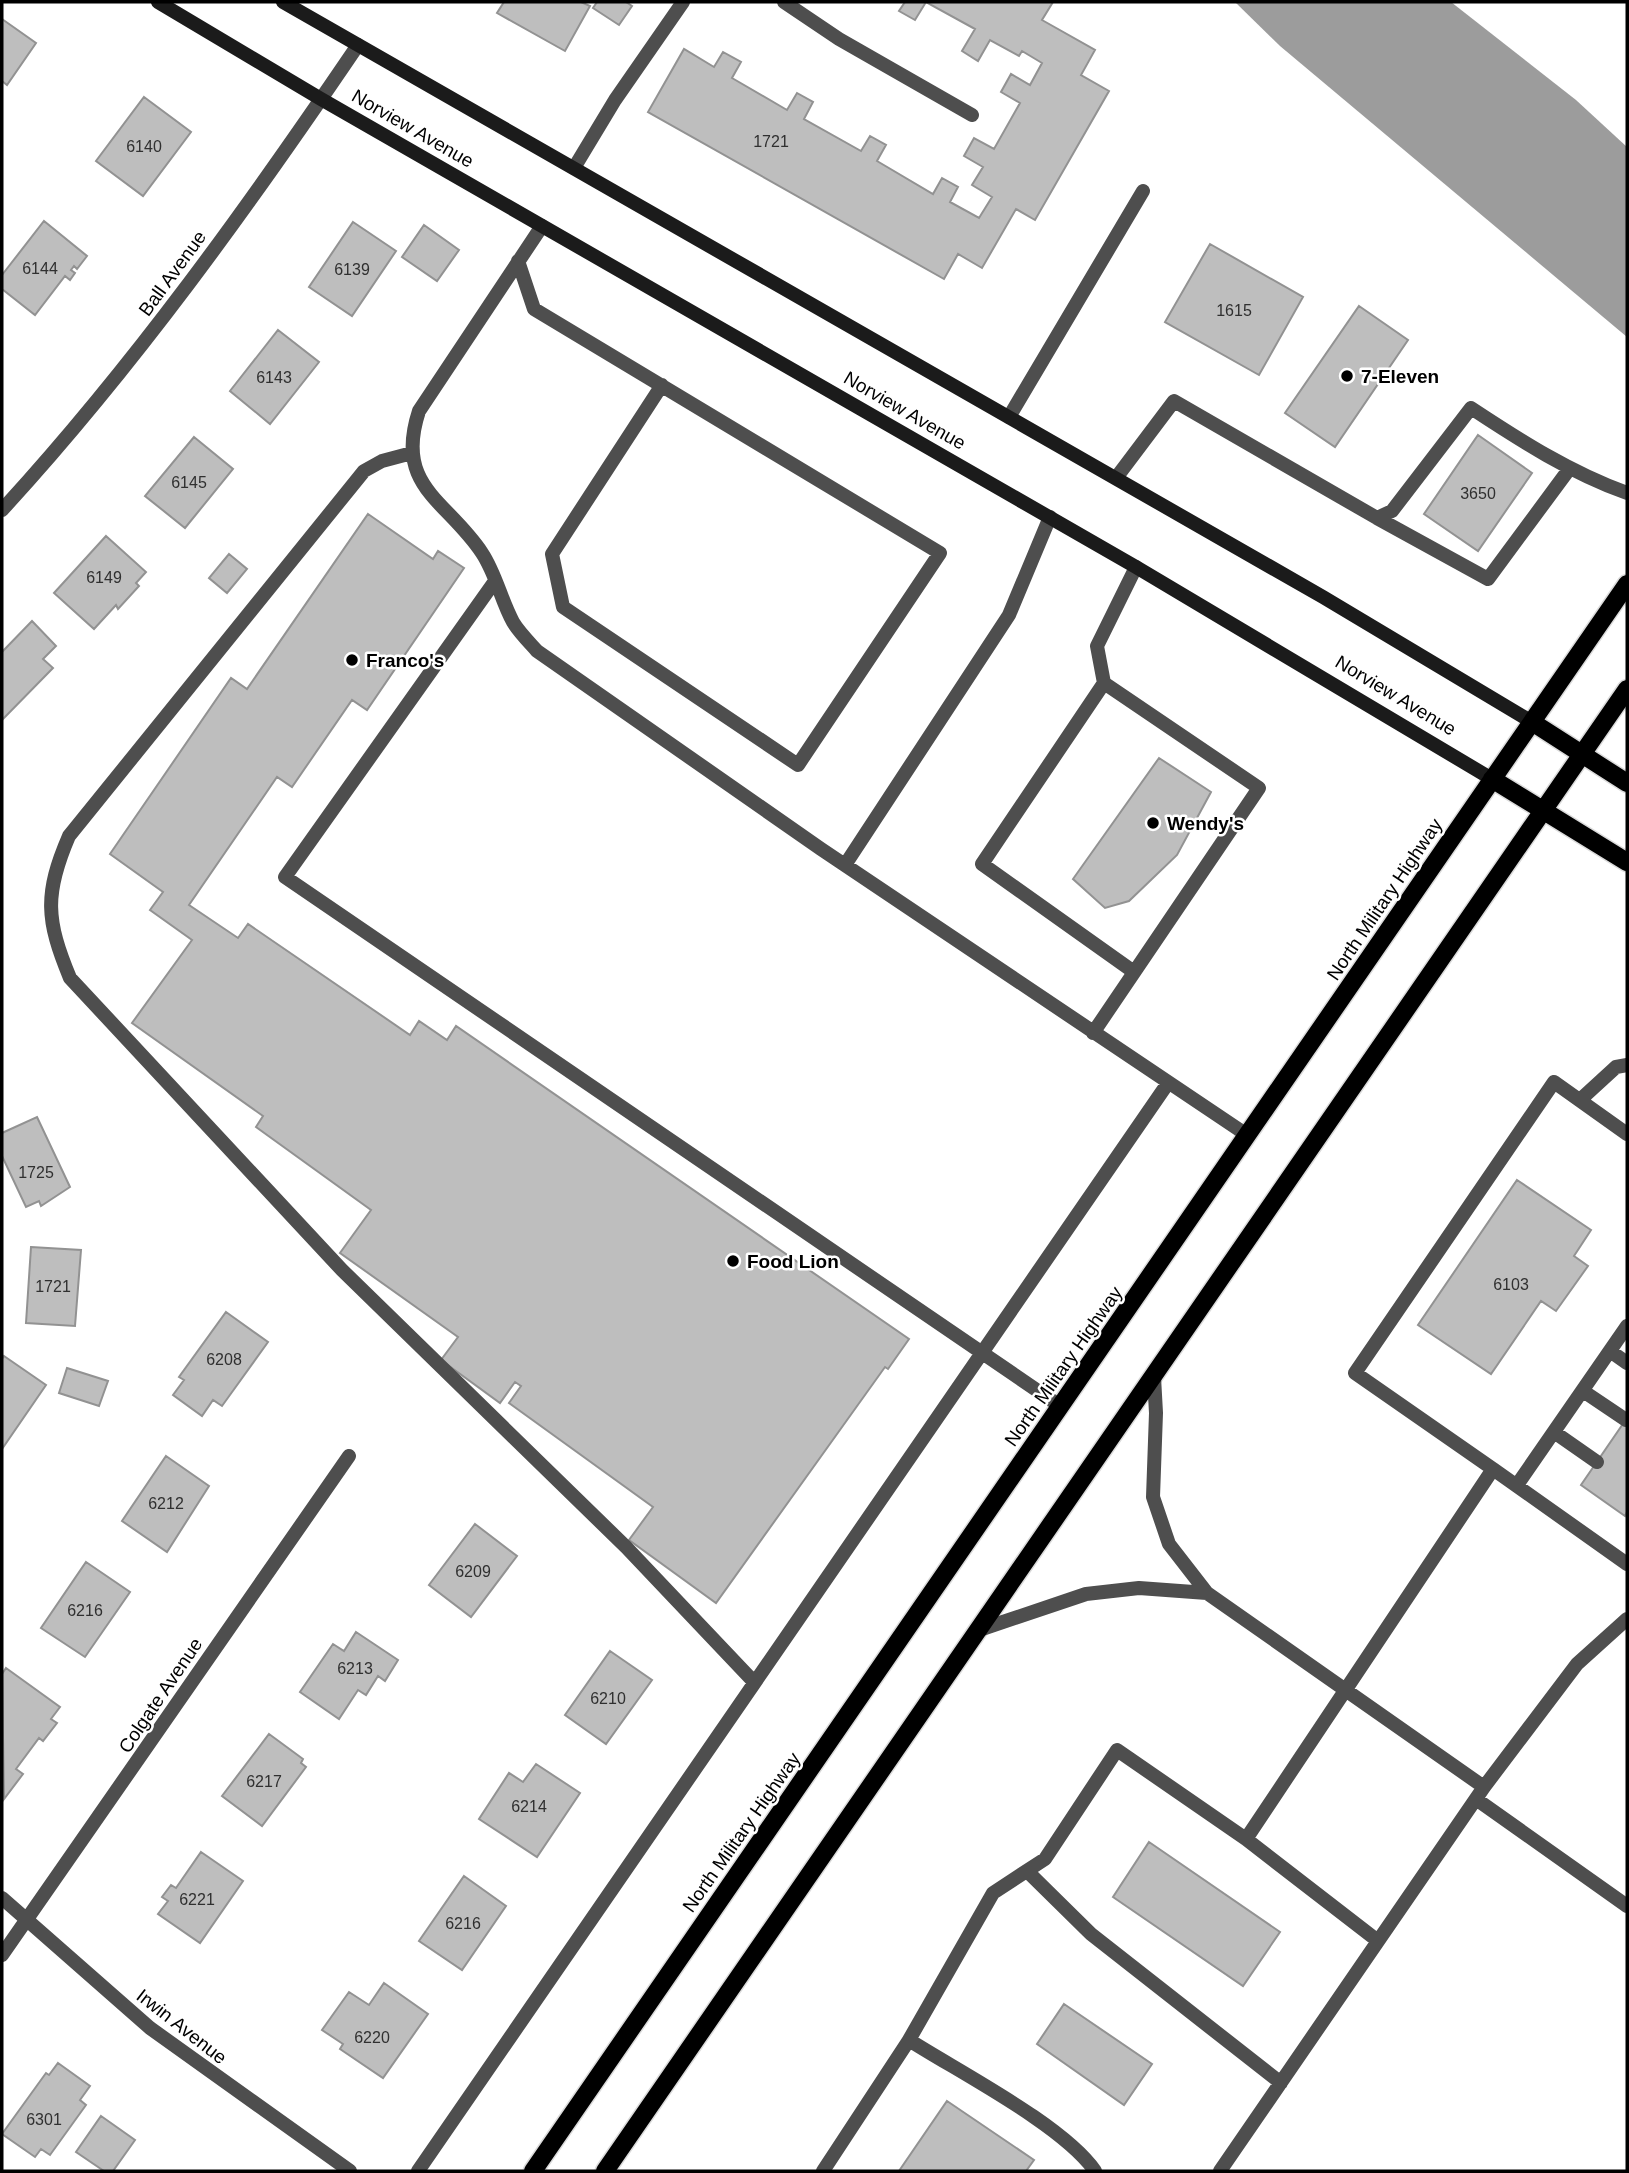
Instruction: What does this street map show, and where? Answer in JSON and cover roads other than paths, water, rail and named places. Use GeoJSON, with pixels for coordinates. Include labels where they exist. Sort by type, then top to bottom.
{"type":"FeatureCollection","features":[{"type":"Feature","properties":{"kind":"main road","name":"Norview Avenue"},"geometry":{"type":"LineString","coordinates":[[158,2],[321,99],[1136,567],[1627,862]]}},
{"type":"Feature","properties":{"kind":"main road"},"geometry":{"type":"LineString","coordinates":[[283,2],[1323,597],[1532,722],[1627,783]]}},
{"type":"Feature","properties":{"kind":"main road","name":"North Military Highway"},"geometry":{"type":"LineString","coordinates":[[533,2171],[1627,584]]}},
{"type":"Feature","properties":{"kind":"main road"},"geometry":{"type":"LineString","coordinates":[[605,2171],[1627,689]]}},
{"type":"Feature","properties":{"kind":"street"},"geometry":{"type":"LineString","coordinates":[[574,168],[615,100],[682,2]]}},
{"type":"Feature","properties":{"kind":"street"},"geometry":{"type":"LineString","coordinates":[[784,2],[839,39],[972,115]]}},
{"type":"Feature","properties":{"kind":"street","name":"Ball Avenue"},"geometry":{"type":"LineString","coordinates":[[2,510],[65,442],[167,314],[358,45]]}},
{"type":"Feature","properties":{"kind":"street"},"geometry":{"type":"LineString","coordinates":[[1009,417],[1143,191]]}},
{"type":"Feature","properties":{"kind":"street"},"geometry":{"type":"LineString","coordinates":[[542,226],[419,411],[413,427],[412,453],[416,471],[430,496],[458,522],[484,554],[514,624],[537,651],[845,865],[1247,1135]]}},
{"type":"Feature","properties":{"kind":"street"},"geometry":{"type":"LineString","coordinates":[[518,261],[534,309],[662,384],[940,553],[798,765],[563,607],[552,554],[662,384]]}},
{"type":"Feature","properties":{"kind":"street"},"geometry":{"type":"LineString","coordinates":[[1116,478],[1174,401],[1488,579],[1570,468]]}},
{"type":"Feature","properties":{"kind":"street"},"geometry":{"type":"LineString","coordinates":[[1377,518],[1392,511],[1471,408],[1529,447],[1627,493]]}},
{"type":"Feature","properties":{"kind":"street"},"geometry":{"type":"LineString","coordinates":[[412,453],[382,461],[364,471],[69,836],[55,868],[50,904],[54,939],[70,978],[332,1260],[626,1547],[754,1682]]}},
{"type":"Feature","properties":{"kind":"street"},"geometry":{"type":"LineString","coordinates":[[845,865],[1009,615],[1049,517]]}},
{"type":"Feature","properties":{"kind":"street"},"geometry":{"type":"LineString","coordinates":[[1134,972],[982,864],[1104,683],[1097,646],[1136,567]]}},
{"type":"Feature","properties":{"kind":"street"},"geometry":{"type":"LineString","coordinates":[[495,581],[285,877],[1060,1406]]}},
{"type":"Feature","properties":{"kind":"street"},"geometry":{"type":"LineString","coordinates":[[1093,1033],[1259,788],[1104,683]]}},
{"type":"Feature","properties":{"kind":"street"},"geometry":{"type":"LineString","coordinates":[[1580,1100],[1616,1067],[1627,1065]]}},
{"type":"Feature","properties":{"kind":"street"},"geometry":{"type":"LineString","coordinates":[[1625,1557],[1355,1373],[1554,1082],[1627,1134]]}},
{"type":"Feature","properties":{"kind":"street"},"geometry":{"type":"LineString","coordinates":[[418,2171],[1168,1083]]}},
{"type":"Feature","properties":{"kind":"street"},"geometry":{"type":"LineString","coordinates":[[1517,1485],[1627,1326]]}},
{"type":"Feature","properties":{"kind":"street"},"geometry":{"type":"LineString","coordinates":[[1610,1351],[1627,1363]]}},
{"type":"Feature","properties":{"kind":"street"},"geometry":{"type":"LineString","coordinates":[[1154,1377],[1156,1413],[1153,1497],[1169,1544],[1207,1593],[1346,1690],[1627,1906]]}},
{"type":"Feature","properties":{"kind":"street"},"geometry":{"type":"LineString","coordinates":[[1583,1391],[1626,1420]]}},
{"type":"Feature","properties":{"kind":"street"},"geometry":{"type":"LineString","coordinates":[[1553,1432],[1597,1462]]}},
{"type":"Feature","properties":{"kind":"street","name":"Colgate Avenue"},"geometry":{"type":"LineString","coordinates":[[2,1955],[349,1456]]}},
{"type":"Feature","properties":{"kind":"street"},"geometry":{"type":"LineString","coordinates":[[1246,1839],[1493,1468]]}},
{"type":"Feature","properties":{"kind":"street"},"geometry":{"type":"LineString","coordinates":[[979,1630],[1086,1594],[1139,1588],[1207,1593]]}},
{"type":"Feature","properties":{"kind":"street"},"geometry":{"type":"LineString","coordinates":[[1220,2171],[1480,1793],[1577,1664],[1627,1619]]}},
{"type":"Feature","properties":{"kind":"street"},"geometry":{"type":"LineString","coordinates":[[822,2171],[909,2040],[993,1893],[1045,1859],[1117,1750],[1246,1839],[1377,1941]]}},
{"type":"Feature","properties":{"kind":"street"},"geometry":{"type":"LineString","coordinates":[[1027,1871],[1091,1934],[1280,2083]]}},
{"type":"Feature","properties":{"kind":"street","name":"Irwin Avenue"},"geometry":{"type":"LineString","coordinates":[[2,1898],[150,2028],[349,2171]]}},
{"type":"Feature","properties":{"kind":"street"},"geometry":{"type":"LineString","coordinates":[[909,2040],[1057,2133],[1086,2158],[1095,2171]]}},
{"type":"Feature","properties":{"kind":"place","name":"7-Eleven"},"geometry":{"type":"Point","coordinates":[1347,376]}},
{"type":"Feature","properties":{"kind":"place","name":"Franco's"},"geometry":{"type":"Point","coordinates":[352,660]}},
{"type":"Feature","properties":{"kind":"place","name":"Wendy's"},"geometry":{"type":"Point","coordinates":[1153,823]}},
{"type":"Feature","properties":{"kind":"place","name":"Food Lion"},"geometry":{"type":"Point","coordinates":[733,1261]}}]}
